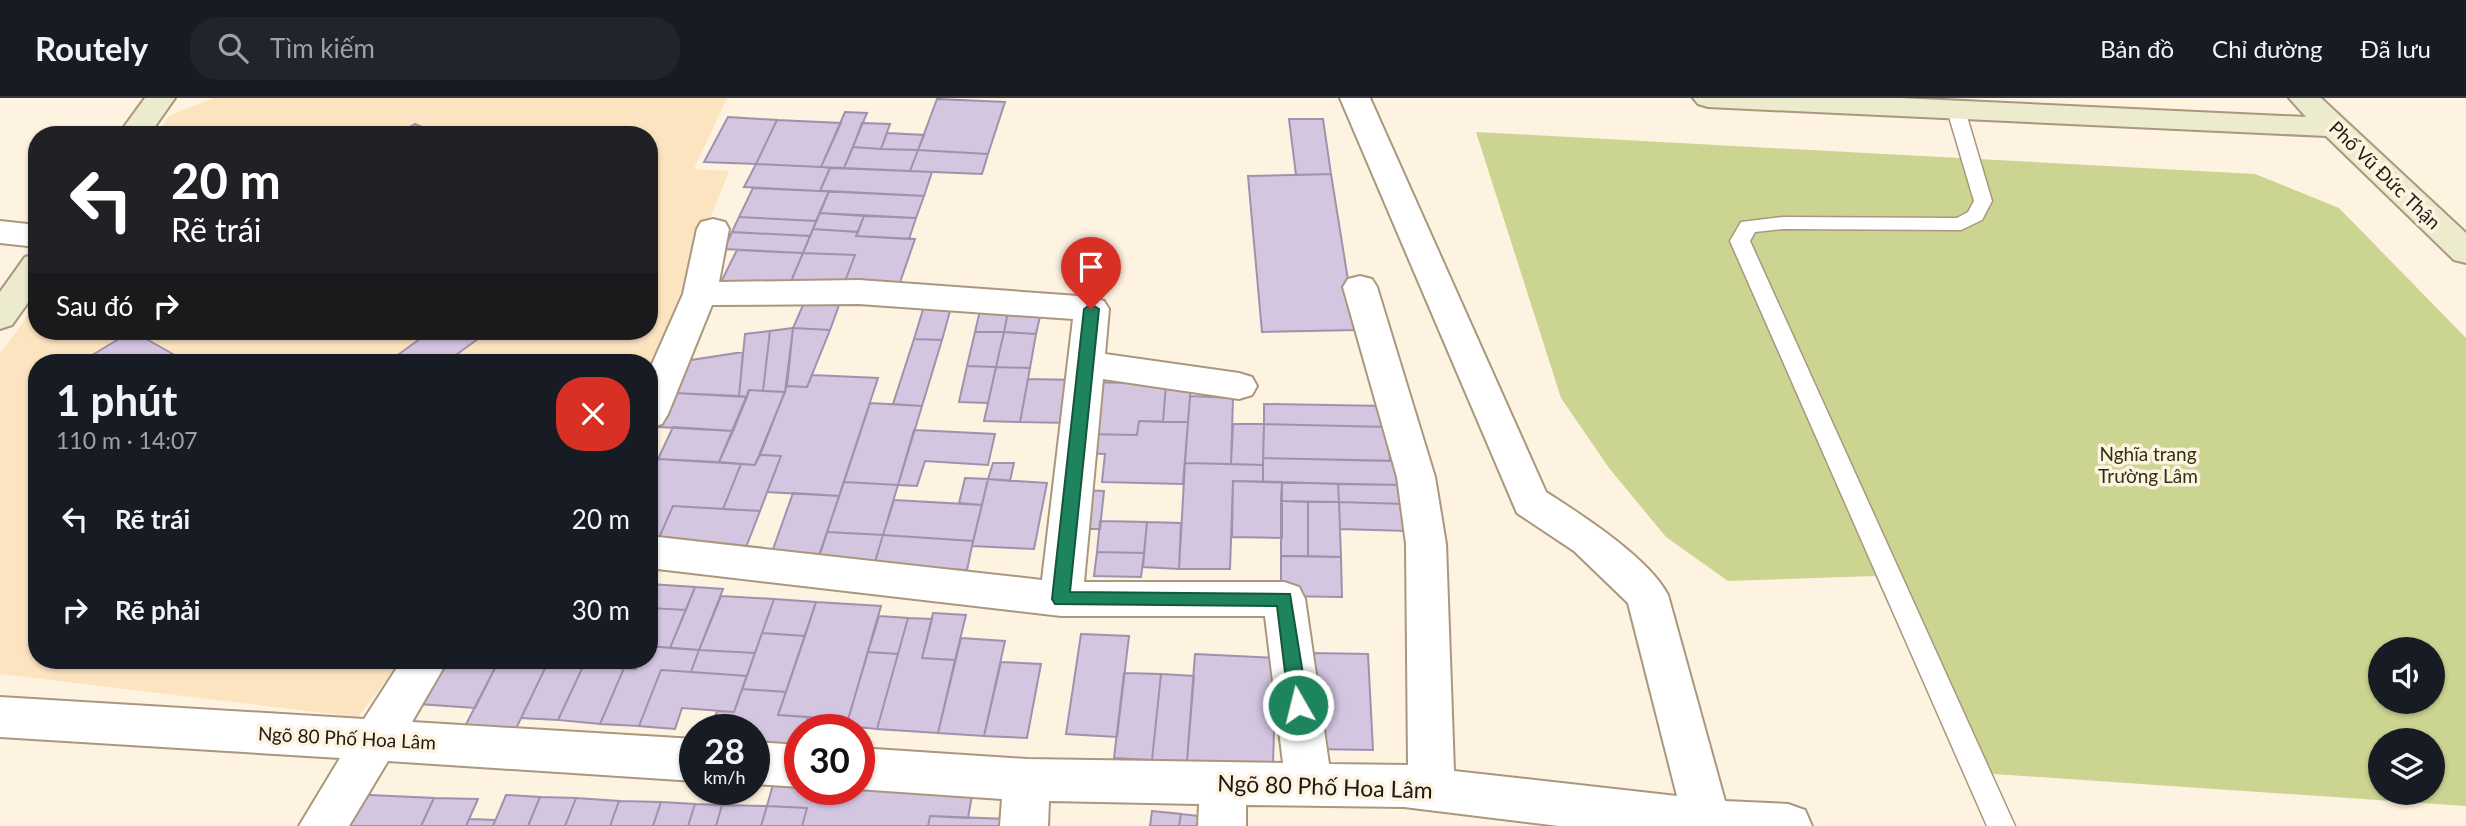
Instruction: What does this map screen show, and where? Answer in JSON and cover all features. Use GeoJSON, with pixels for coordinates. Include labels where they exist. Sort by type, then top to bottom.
{"type":"FeatureCollection","features":[{"type":"Feature","properties":{"kind":"street"},"geometry":{"type":"LineString","coordinates":[[140,126],[160,98]]}},
{"type":"Feature","properties":{"kind":"street"},"geometry":{"type":"LineString","coordinates":[[1356,98],[1531,502],[1588,540],[1647,595],[1707,821]]}},
{"type":"Feature","properties":{"kind":"street"},"geometry":{"type":"LineString","coordinates":[[1709,98],[2334,127]]}},
{"type":"Feature","properties":{"kind":"street","name":"Phố Vũ Đức Thận"},"geometry":{"type":"LineString","coordinates":[[2304,98],[2466,252]]}},
{"type":"Feature","properties":{"kind":"street"},"geometry":{"type":"LineString","coordinates":[[658,393],[700,293],[713,229]]}},
{"type":"Feature","properties":{"kind":"street"},"geometry":{"type":"LineString","coordinates":[[0,232],[28,235]]}},
{"type":"Feature","properties":{"kind":"street"},"geometry":{"type":"LineString","coordinates":[[0,317],[28,278]]}},
{"type":"Feature","properties":{"kind":"street"},"geometry":{"type":"LineString","coordinates":[[1360,287],[1416,477],[1426,544],[1431,789]]}},
{"type":"Feature","properties":{"kind":"street"},"geometry":{"type":"LineString","coordinates":[[700,293],[859,292],[1091,309],[1061,599]]}},
{"type":"Feature","properties":{"kind":"street"},"geometry":{"type":"LineString","coordinates":[[1086,364],[1239,386]]}},
{"type":"Feature","properties":{"kind":"street"},"geometry":{"type":"LineString","coordinates":[[658,553],[1061,599],[1284,599],[1309,785]]}},
{"type":"Feature","properties":{"kind":"street"},"geometry":{"type":"LineString","coordinates":[[323,826],[420,669]]}},
{"type":"Feature","properties":{"kind":"street","name":"Ngõ 80 Phố Hoa Lâm"},"geometry":{"type":"LineString","coordinates":[[0,717],[679,759]]}},
{"type":"Feature","properties":{"kind":"street","name":"Ngõ 80 Phố Hoa Lâm"},"geometry":{"type":"LineString","coordinates":[[875,770],[1027,780],[1223,804],[1309,785],[1405,786],[1431,789],[1520,813],[1788,826]]}},
{"type":"Feature","properties":{"kind":"street"},"geometry":{"type":"LineString","coordinates":[[1024,826],[1027,780]]}},
{"type":"Feature","properties":{"kind":"lane"},"geometry":{"type":"LineString","coordinates":[[1956,110],[1983,201],[1975,216],[1961,224],[1783,223],[1748,226],[1740,241],[2001,826]]}},
{"type":"Feature","properties":{"kind":"shaded area"},"geometry":{"type":"Polygon","coordinates":[[[214,98],[727,98],[694,169],[729,171],[656,354],[28,354],[28,669],[395,669],[358,717],[0,674],[0,354],[28,315],[28,340],[658,340],[658,126],[162,126],[169,116],[214,98]]]}},
{"type":"Feature","properties":{"kind":"green space","name":"Nghĩa trang Trường Lâm"},"geometry":{"type":"Polygon","coordinates":[[[1476,132],[2255,174],[2339,208],[2466,338],[2466,806],[2445,805],[2445,728],[2368,728],[2368,799],[1965,772],[1875,576],[1728,581],[1666,537],[1609,468],[1561,398],[1476,132]]]}},
{"type":"Feature","properties":{"kind":"building"},"geometry":{"type":"Polygon","coordinates":[[[937,99],[1005,102],[988,154],[918,150],[937,99]]]}},
{"type":"Feature","properties":{"kind":"building"},"geometry":{"type":"Polygon","coordinates":[[[845,112],[867,113],[844,168],[821,167],[845,112]]]}},
{"type":"Feature","properties":{"kind":"building"},"geometry":{"type":"Polygon","coordinates":[[[728,117],[777,120],[756,164],[704,162],[728,117]]]}},
{"type":"Feature","properties":{"kind":"building"},"geometry":{"type":"Polygon","coordinates":[[[1289,119],[1323,119],[1331,174],[1296,175],[1289,119]]]}},
{"type":"Feature","properties":{"kind":"building"},"geometry":{"type":"Polygon","coordinates":[[[777,120],[841,123],[821,167],[756,164],[777,120]]]}},
{"type":"Feature","properties":{"kind":"building"},"geometry":{"type":"Polygon","coordinates":[[[862,123],[890,124],[881,149],[853,147],[862,123]]]}},
{"type":"Feature","properties":{"kind":"building"},"geometry":{"type":"Polygon","coordinates":[[[887,133],[924,135],[918,150],[881,149],[887,133]]]}},
{"type":"Feature","properties":{"kind":"building"},"geometry":{"type":"Polygon","coordinates":[[[853,147],[918,150],[910,171],[844,168],[853,147]]]}},
{"type":"Feature","properties":{"kind":"building"},"geometry":{"type":"Polygon","coordinates":[[[918,150],[988,154],[982,174],[910,171],[918,150]]]}},
{"type":"Feature","properties":{"kind":"building"},"geometry":{"type":"Polygon","coordinates":[[[756,164],[830,168],[820,191],[744,187],[756,164]]]}},
{"type":"Feature","properties":{"kind":"building"},"geometry":{"type":"Polygon","coordinates":[[[830,168],[932,172],[924,196],[820,191],[830,168]]]}},
{"type":"Feature","properties":{"kind":"building"},"geometry":{"type":"Polygon","coordinates":[[[1331,174],[1356,330],[1262,332],[1248,176],[1331,174]]]}},
{"type":"Feature","properties":{"kind":"building"},"geometry":{"type":"Polygon","coordinates":[[[753,188],[829,191],[816,221],[739,217],[753,188]]]}},
{"type":"Feature","properties":{"kind":"building"},"geometry":{"type":"Polygon","coordinates":[[[829,191],[924,196],[916,218],[820,213],[829,191]]]}},
{"type":"Feature","properties":{"kind":"building"},"geometry":{"type":"Polygon","coordinates":[[[820,213],[864,216],[858,232],[813,229],[820,213]]]}},
{"type":"Feature","properties":{"kind":"building"},"geometry":{"type":"Polygon","coordinates":[[[864,216],[916,218],[909,239],[856,236],[864,216]]]}},
{"type":"Feature","properties":{"kind":"building"},"geometry":{"type":"Polygon","coordinates":[[[739,217],[816,221],[810,236],[732,232],[739,217]]]}},
{"type":"Feature","properties":{"kind":"building"},"geometry":{"type":"Polygon","coordinates":[[[813,229],[858,232],[856,236],[915,239],[897,291],[842,289],[855,255],[803,253],[813,229]]]}},
{"type":"Feature","properties":{"kind":"building"},"geometry":{"type":"Polygon","coordinates":[[[732,232],[810,236],[803,253],[724,249],[732,232]]]}},
{"type":"Feature","properties":{"kind":"building"},"geometry":{"type":"Polygon","coordinates":[[[737,250],[803,253],[789,286],[721,282],[737,250]]]}},
{"type":"Feature","properties":{"kind":"building"},"geometry":{"type":"Polygon","coordinates":[[[803,253],[855,255],[842,289],[789,286],[803,253]]]}},
{"type":"Feature","properties":{"kind":"building"},"geometry":{"type":"Polygon","coordinates":[[[807,296],[842,297],[830,330],[793,328],[807,296]]]}},
{"type":"Feature","properties":{"kind":"building"},"geometry":{"type":"Polygon","coordinates":[[[925,303],[952,304],[942,340],[914,339],[925,303]]]}},
{"type":"Feature","properties":{"kind":"building"},"geometry":{"type":"Polygon","coordinates":[[[981,306],[1009,307],[1004,332],[975,332],[981,306]]]}},
{"type":"Feature","properties":{"kind":"building"},"geometry":{"type":"Polygon","coordinates":[[[1009,307],[1042,308],[1036,334],[1004,332],[1009,307]]]}},
{"type":"Feature","properties":{"kind":"building"},"geometry":{"type":"Polygon","coordinates":[[[793,328],[785,392],[763,391],[770,331],[793,328]]]}},
{"type":"Feature","properties":{"kind":"building"},"geometry":{"type":"Polygon","coordinates":[[[793,328],[830,330],[807,387],[787,386],[793,328]]]}},
{"type":"Feature","properties":{"kind":"building"},"geometry":{"type":"Polygon","coordinates":[[[770,331],[763,391],[749,390],[747,397],[739,396],[745,334],[770,331]]]}},
{"type":"Feature","properties":{"kind":"building"},"geometry":{"type":"Polygon","coordinates":[[[975,332],[1004,332],[996,367],[967,366],[975,332]]]}},
{"type":"Feature","properties":{"kind":"building"},"geometry":{"type":"Polygon","coordinates":[[[1004,332],[1036,334],[1030,368],[996,367],[1004,332]]]}},
{"type":"Feature","properties":{"kind":"building"},"geometry":{"type":"Polygon","coordinates":[[[914,339],[942,340],[922,406],[893,404],[914,339]]]}},
{"type":"Feature","properties":{"kind":"building"},"geometry":{"type":"Polygon","coordinates":[[[117,340],[148,340],[173,354],[94,354],[117,340]]]}},
{"type":"Feature","properties":{"kind":"building"},"geometry":{"type":"Polygon","coordinates":[[[419,340],[477,340],[457,354],[399,354],[419,340]]]}},
{"type":"Feature","properties":{"kind":"building"},"geometry":{"type":"Polygon","coordinates":[[[743,352],[739,396],[674,393],[685,361],[743,352]]]}},
{"type":"Feature","properties":{"kind":"building"},"geometry":{"type":"Polygon","coordinates":[[[967,366],[996,367],[988,403],[959,402],[967,366]]]}},
{"type":"Feature","properties":{"kind":"building"},"geometry":{"type":"Polygon","coordinates":[[[996,367],[1030,368],[1020,422],[984,421],[996,367]]]}},
{"type":"Feature","properties":{"kind":"building"},"geometry":{"type":"Polygon","coordinates":[[[812,375],[878,378],[839,496],[767,492],[781,456],[760,455],[787,386],[807,387],[812,375]]]}},
{"type":"Feature","properties":{"kind":"building"},"geometry":{"type":"Polygon","coordinates":[[[1028,379],[1078,380],[1071,423],[1020,422],[1028,379]]]}},
{"type":"Feature","properties":{"kind":"building"},"geometry":{"type":"Polygon","coordinates":[[[1090,382],[1166,384],[1163,422],[1139,421],[1137,435],[1083,434],[1090,382]]]}},
{"type":"Feature","properties":{"kind":"building"},"geometry":{"type":"Polygon","coordinates":[[[1166,384],[1191,384],[1188,422],[1163,422],[1166,384]]]}},
{"type":"Feature","properties":{"kind":"building"},"geometry":{"type":"Polygon","coordinates":[[[749,390],[785,392],[755,465],[719,462],[749,390]]]}},
{"type":"Feature","properties":{"kind":"building"},"geometry":{"type":"Polygon","coordinates":[[[674,393],[747,397],[733,431],[658,427],[674,393]]]}},
{"type":"Feature","properties":{"kind":"building"},"geometry":{"type":"Polygon","coordinates":[[[1190,396],[1233,398],[1231,464],[1185,463],[1190,396]]]}},
{"type":"Feature","properties":{"kind":"building"},"geometry":{"type":"Polygon","coordinates":[[[870,403],[922,406],[898,485],[844,482],[870,403]]]}},
{"type":"Feature","properties":{"kind":"building"},"geometry":{"type":"Polygon","coordinates":[[[1264,404],[1387,406],[1388,427],[1264,424],[1264,404]]]}},
{"type":"Feature","properties":{"kind":"building"},"geometry":{"type":"Polygon","coordinates":[[[1139,421],[1188,422],[1183,484],[1102,482],[1105,454],[1081,453],[1083,434],[1137,435],[1139,421]]]}},
{"type":"Feature","properties":{"kind":"building"},"geometry":{"type":"Polygon","coordinates":[[[1233,424],[1264,424],[1263,465],[1231,464],[1233,424]]]}},
{"type":"Feature","properties":{"kind":"building"},"geometry":{"type":"Polygon","coordinates":[[[1264,424],[1388,427],[1390,461],[1263,458],[1264,424]]]}},
{"type":"Feature","properties":{"kind":"building"},"geometry":{"type":"Polygon","coordinates":[[[673,427],[733,431],[719,462],[658,459],[673,427]]]}},
{"type":"Feature","properties":{"kind":"building"},"geometry":{"type":"Polygon","coordinates":[[[914,430],[995,434],[988,465],[925,461],[917,486],[898,485],[914,430]]]}},
{"type":"Feature","properties":{"kind":"building"},"geometry":{"type":"Polygon","coordinates":[[[760,455],[781,456],[760,511],[723,509],[741,464],[755,465],[760,455]]]}},
{"type":"Feature","properties":{"kind":"building"},"geometry":{"type":"Polygon","coordinates":[[[1263,458],[1402,461],[1403,485],[1263,482],[1263,458]]]}},
{"type":"Feature","properties":{"kind":"building"},"geometry":{"type":"Polygon","coordinates":[[[658,459],[741,464],[723,509],[673,506],[658,540],[658,459]]]}},
{"type":"Feature","properties":{"kind":"building"},"geometry":{"type":"Polygon","coordinates":[[[993,463],[1014,463],[1010,481],[988,479],[993,463]]]}},
{"type":"Feature","properties":{"kind":"building"},"geometry":{"type":"Polygon","coordinates":[[[1185,463],[1263,465],[1263,482],[1233,481],[1230,569],[1179,569],[1185,463]]]}},
{"type":"Feature","properties":{"kind":"building"},"geometry":{"type":"Polygon","coordinates":[[[965,478],[988,479],[982,505],[959,503],[965,478]]]}},
{"type":"Feature","properties":{"kind":"building"},"geometry":{"type":"Polygon","coordinates":[[[988,479],[1047,483],[1034,549],[972,546],[988,479]]]}},
{"type":"Feature","properties":{"kind":"building"},"geometry":{"type":"Polygon","coordinates":[[[1233,481],[1282,482],[1282,538],[1232,537],[1233,481]]]}},
{"type":"Feature","properties":{"kind":"building"},"geometry":{"type":"Polygon","coordinates":[[[844,482],[898,485],[883,535],[827,532],[844,482]]]}},
{"type":"Feature","properties":{"kind":"building"},"geometry":{"type":"Polygon","coordinates":[[[1282,482],[1338,484],[1339,502],[1281,501],[1282,482]]]}},
{"type":"Feature","properties":{"kind":"building"},"geometry":{"type":"Polygon","coordinates":[[[1338,484],[1403,485],[1405,504],[1339,502],[1338,484]]]}},
{"type":"Feature","properties":{"kind":"building"},"geometry":{"type":"Polygon","coordinates":[[[1078,490],[1104,491],[1100,529],[1072,529],[1078,490]]]}},
{"type":"Feature","properties":{"kind":"building"},"geometry":{"type":"Polygon","coordinates":[[[793,493],[839,496],[820,554],[772,552],[793,493]]]}},
{"type":"Feature","properties":{"kind":"building"},"geometry":{"type":"Polygon","coordinates":[[[894,500],[982,505],[973,541],[883,535],[894,500]]]}},
{"type":"Feature","properties":{"kind":"building"},"geometry":{"type":"Polygon","coordinates":[[[1281,501],[1308,502],[1308,556],[1281,556],[1281,501]]]}},
{"type":"Feature","properties":{"kind":"building"},"geometry":{"type":"Polygon","coordinates":[[[1308,502],[1339,502],[1341,557],[1308,556],[1308,502]]]}},
{"type":"Feature","properties":{"kind":"building"},"geometry":{"type":"Polygon","coordinates":[[[1339,502],[1405,504],[1407,531],[1340,529],[1339,502]]]}},
{"type":"Feature","properties":{"kind":"building"},"geometry":{"type":"Polygon","coordinates":[[[673,506],[760,511],[743,555],[658,549],[658,540],[673,506]]]}},
{"type":"Feature","properties":{"kind":"building"},"geometry":{"type":"Polygon","coordinates":[[[1100,521],[1147,522],[1144,553],[1097,552],[1100,521]]]}},
{"type":"Feature","properties":{"kind":"building"},"geometry":{"type":"Polygon","coordinates":[[[1147,522],[1181,523],[1179,569],[1143,567],[1147,522]]]}},
{"type":"Feature","properties":{"kind":"building"},"geometry":{"type":"Polygon","coordinates":[[[827,532],[883,535],[874,565],[817,561],[827,532]]]}},
{"type":"Feature","properties":{"kind":"building"},"geometry":{"type":"Polygon","coordinates":[[[883,535],[973,541],[967,570],[874,565],[883,535]]]}},
{"type":"Feature","properties":{"kind":"building"},"geometry":{"type":"Polygon","coordinates":[[[1097,552],[1144,553],[1141,577],[1094,576],[1097,552]]]}},
{"type":"Feature","properties":{"kind":"building"},"geometry":{"type":"Polygon","coordinates":[[[1281,556],[1341,557],[1342,597],[1281,596],[1281,556]]]}},
{"type":"Feature","properties":{"kind":"building"},"geometry":{"type":"Polygon","coordinates":[[[658,585],[695,587],[686,610],[658,608],[658,585]]]}},
{"type":"Feature","properties":{"kind":"building"},"geometry":{"type":"Polygon","coordinates":[[[695,587],[723,589],[699,650],[670,648],[695,587]]]}},
{"type":"Feature","properties":{"kind":"building"},"geometry":{"type":"Polygon","coordinates":[[[721,596],[774,599],[755,653],[699,650],[721,596]]]}},
{"type":"Feature","properties":{"kind":"building"},"geometry":{"type":"Polygon","coordinates":[[[774,599],[816,602],[805,636],[762,633],[774,599]]]}},
{"type":"Feature","properties":{"kind":"building"},"geometry":{"type":"Polygon","coordinates":[[[816,602],[881,606],[850,714],[778,715],[816,602]]]}},
{"type":"Feature","properties":{"kind":"building"},"geometry":{"type":"Polygon","coordinates":[[[658,608],[686,610],[670,648],[658,647],[658,608]]]}},
{"type":"Feature","properties":{"kind":"building"},"geometry":{"type":"Polygon","coordinates":[[[933,613],[966,615],[955,660],[922,658],[933,613]]]}},
{"type":"Feature","properties":{"kind":"building"},"geometry":{"type":"Polygon","coordinates":[[[879,616],[908,618],[898,654],[868,652],[879,616]]]}},
{"type":"Feature","properties":{"kind":"building"},"geometry":{"type":"Polygon","coordinates":[[[908,618],[932,619],[922,658],[955,660],[938,733],[877,729],[908,618]]]}},
{"type":"Feature","properties":{"kind":"building"},"geometry":{"type":"Polygon","coordinates":[[[762,633],[805,636],[786,692],[742,689],[762,633]]]}},
{"type":"Feature","properties":{"kind":"building"},"geometry":{"type":"Polygon","coordinates":[[[1081,634],[1129,636],[1117,737],[1066,734],[1081,634]]]}},
{"type":"Feature","properties":{"kind":"building"},"geometry":{"type":"Polygon","coordinates":[[[961,638],[1005,641],[984,736],[938,733],[961,638]]]}},
{"type":"Feature","properties":{"kind":"building"},"geometry":{"type":"Polygon","coordinates":[[[658,647],[699,650],[691,672],[661,670],[639,726],[600,724],[624,669],[658,669],[658,647]]]}},
{"type":"Feature","properties":{"kind":"building"},"geometry":{"type":"Polygon","coordinates":[[[699,650],[755,653],[747,676],[691,672],[699,650]]]}},
{"type":"Feature","properties":{"kind":"building"},"geometry":{"type":"Polygon","coordinates":[[[868,652],[898,654],[877,729],[875,714],[850,714],[868,652]]]}},
{"type":"Feature","properties":{"kind":"building"},"geometry":{"type":"Polygon","coordinates":[[[1311,653],[1368,654],[1373,750],[1313,749],[1311,653]]]}},
{"type":"Feature","properties":{"kind":"building"},"geometry":{"type":"Polygon","coordinates":[[[1195,654],[1276,658],[1273,765],[1187,761],[1195,654]]]}},
{"type":"Feature","properties":{"kind":"building"},"geometry":{"type":"Polygon","coordinates":[[[1001,662],[1041,664],[1027,738],[984,736],[1001,662]]]}},
{"type":"Feature","properties":{"kind":"building"},"geometry":{"type":"Polygon","coordinates":[[[438,669],[494,669],[475,708],[419,704],[438,669]]]}},
{"type":"Feature","properties":{"kind":"building"},"geometry":{"type":"Polygon","coordinates":[[[494,669],[545,669],[512,737],[461,734],[494,669]]]}},
{"type":"Feature","properties":{"kind":"building"},"geometry":{"type":"Polygon","coordinates":[[[545,669],[582,669],[558,720],[521,718],[545,669]]]}},
{"type":"Feature","properties":{"kind":"building"},"geometry":{"type":"Polygon","coordinates":[[[582,669],[624,669],[600,724],[558,720],[582,669]]]}},
{"type":"Feature","properties":{"kind":"building"},"geometry":{"type":"Polygon","coordinates":[[[661,670],[747,676],[734,712],[682,708],[675,729],[639,726],[661,670]]]}},
{"type":"Feature","properties":{"kind":"building"},"geometry":{"type":"Polygon","coordinates":[[[1124,673],[1161,674],[1152,760],[1114,758],[1124,673]]]}},
{"type":"Feature","properties":{"kind":"building"},"geometry":{"type":"Polygon","coordinates":[[[1161,674],[1194,676],[1187,761],[1152,760],[1161,674]]]}},
{"type":"Feature","properties":{"kind":"building"},"geometry":{"type":"Polygon","coordinates":[[[742,689],[786,692],[778,715],[784,715],[784,754],[770,753],[770,714],[716,714],[717,711],[734,712],[742,689]]]}},
{"type":"Feature","properties":{"kind":"building"},"geometry":{"type":"Polygon","coordinates":[[[777,770],[784,770],[784,805],[875,805],[875,775],[975,779],[968,818],[930,816],[928,826],[802,826],[807,808],[767,806],[770,805],[777,770]]]}},
{"type":"Feature","properties":{"kind":"building"},"geometry":{"type":"Polygon","coordinates":[[[348,794],[434,798],[421,826],[331,826],[348,794]]]}},
{"type":"Feature","properties":{"kind":"building"},"geometry":{"type":"Polygon","coordinates":[[[506,795],[540,797],[528,826],[493,826],[506,795]]]}},
{"type":"Feature","properties":{"kind":"building"},"geometry":{"type":"Polygon","coordinates":[[[540,797],[576,798],[565,826],[528,826],[540,797]]]}},
{"type":"Feature","properties":{"kind":"building"},"geometry":{"type":"Polygon","coordinates":[[[434,798],[478,799],[466,826],[421,826],[434,798]]]}},
{"type":"Feature","properties":{"kind":"building"},"geometry":{"type":"Polygon","coordinates":[[[576,798],[619,801],[610,826],[565,826],[576,798]]]}},
{"type":"Feature","properties":{"kind":"building"},"geometry":{"type":"Polygon","coordinates":[[[619,801],[661,802],[653,826],[610,826],[619,801]]]}},
{"type":"Feature","properties":{"kind":"building"},"geometry":{"type":"Polygon","coordinates":[[[661,802],[695,805],[688,826],[653,826],[661,802]]]}},
{"type":"Feature","properties":{"kind":"building"},"geometry":{"type":"Polygon","coordinates":[[[695,805],[722,805],[716,826],[688,826],[695,805]]]}},
{"type":"Feature","properties":{"kind":"building"},"geometry":{"type":"Polygon","coordinates":[[[722,805],[767,806],[761,826],[716,826],[722,805]]]}},
{"type":"Feature","properties":{"kind":"building"},"geometry":{"type":"Polygon","coordinates":[[[767,806],[807,808],[802,826],[761,826],[767,806]]]}},
{"type":"Feature","properties":{"kind":"building"},"geometry":{"type":"Polygon","coordinates":[[[1152,811],[1181,814],[1179,826],[1150,826],[1152,811]]]}},
{"type":"Feature","properties":{"kind":"building"},"geometry":{"type":"Polygon","coordinates":[[[1181,814],[1215,818],[1214,826],[1179,826],[1181,814]]]}},
{"type":"Feature","properties":{"kind":"building"},"geometry":{"type":"Polygon","coordinates":[[[930,816],[1008,819],[1007,826],[928,826],[930,816]]]}},
{"type":"Feature","properties":{"kind":"building"},"geometry":{"type":"Polygon","coordinates":[[[469,819],[495,820],[493,826],[466,826],[469,819]]]}},
{"type":"Feature","properties":{"kind":"route"},"geometry":{"type":"LineString","coordinates":[[1091,309],[1061,599],[1284,599],[1298,705]]}}]}
